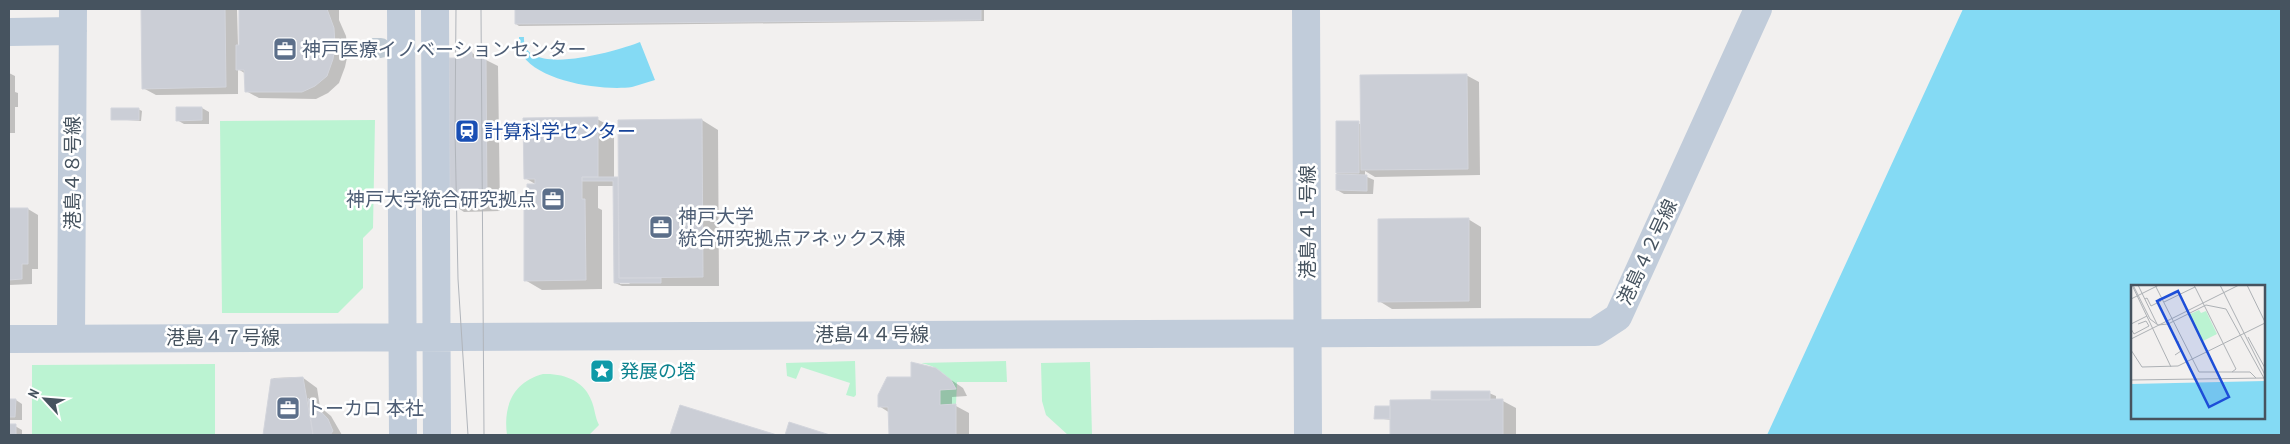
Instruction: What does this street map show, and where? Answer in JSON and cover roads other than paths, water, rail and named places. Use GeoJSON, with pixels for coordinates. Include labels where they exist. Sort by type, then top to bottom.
{"type":"FeatureCollection","features":[{"type":"Feature","properties":{"kind":"street"},"geometry":{"type":"LineString","coordinates":[[401,9],[403,435]]}},
{"type":"Feature","properties":{"kind":"street"},"geometry":{"type":"LineString","coordinates":[[436,9],[437,435]]}},
{"type":"Feature","properties":{"kind":"street","name":"港島４１号線"},"geometry":{"type":"LineString","coordinates":[[1306,9],[1308,435]]}},
{"type":"Feature","properties":{"kind":"street","name":"港島４２号線"},"geometry":{"type":"LineString","coordinates":[[1307,334],[1595,332],[1618,317],[1758,9]]}},
{"type":"Feature","properties":{"kind":"street"},"geometry":{"type":"LineString","coordinates":[[9,32],[73,20]]}},
{"type":"Feature","properties":{"kind":"street","name":"港島４８号線"},"geometry":{"type":"LineString","coordinates":[[71,338],[73,20]]}},
{"type":"Feature","properties":{"kind":"street","name":"港島４４号線"},"geometry":{"type":"LineString","coordinates":[[437,336],[1029,333],[1307,334]]}},
{"type":"Feature","properties":{"kind":"street","name":"港島４７号線"},"geometry":{"type":"LineString","coordinates":[[9,338],[437,336]]}},
{"type":"Feature","properties":{"kind":"water"},"geometry":{"type":"Polygon","coordinates":[[[1963,9],[2281,9],[2281,435],[1767,435],[1963,9]]]}},
{"type":"Feature","properties":{"kind":"water"},"geometry":{"type":"Polygon","coordinates":[[[519,37],[524,37],[527,50],[538,57],[554,60],[594,55],[640,42],[655,80],[632,87],[620,88],[605,88],[573,83],[544,72],[532,65],[523,56],[519,45],[519,37]]]}},
{"type":"Feature","properties":{"kind":"tram line"},"geometry":{"type":"LineString","coordinates":[[456,9],[455,131],[458,279],[468,435]]}},
{"type":"Feature","properties":{"kind":"tram line"},"geometry":{"type":"LineString","coordinates":[[481,9],[484,435]]}},
{"type":"Feature","properties":{"kind":"place","name":"神戸医療イノベーションセンター"},"geometry":{"type":"Point","coordinates":[285,49]}},
{"type":"Feature","properties":{"kind":"place","name":"計算科学センター"},"geometry":{"type":"Point","coordinates":[467,131]}},
{"type":"Feature","properties":{"kind":"place","name":"神戸大学統合研究拠点"},"geometry":{"type":"Point","coordinates":[553,199]}},
{"type":"Feature","properties":{"kind":"place","name":"神戸大学 統合研究拠点アネックス棟"},"geometry":{"type":"Point","coordinates":[661,227]}},
{"type":"Feature","properties":{"kind":"place","name":"発展の塔"},"geometry":{"type":"Point","coordinates":[602,371]}},
{"type":"Feature","properties":{"kind":"place","name":"トーカロ 本社"},"geometry":{"type":"Point","coordinates":[288,408]}}]}
